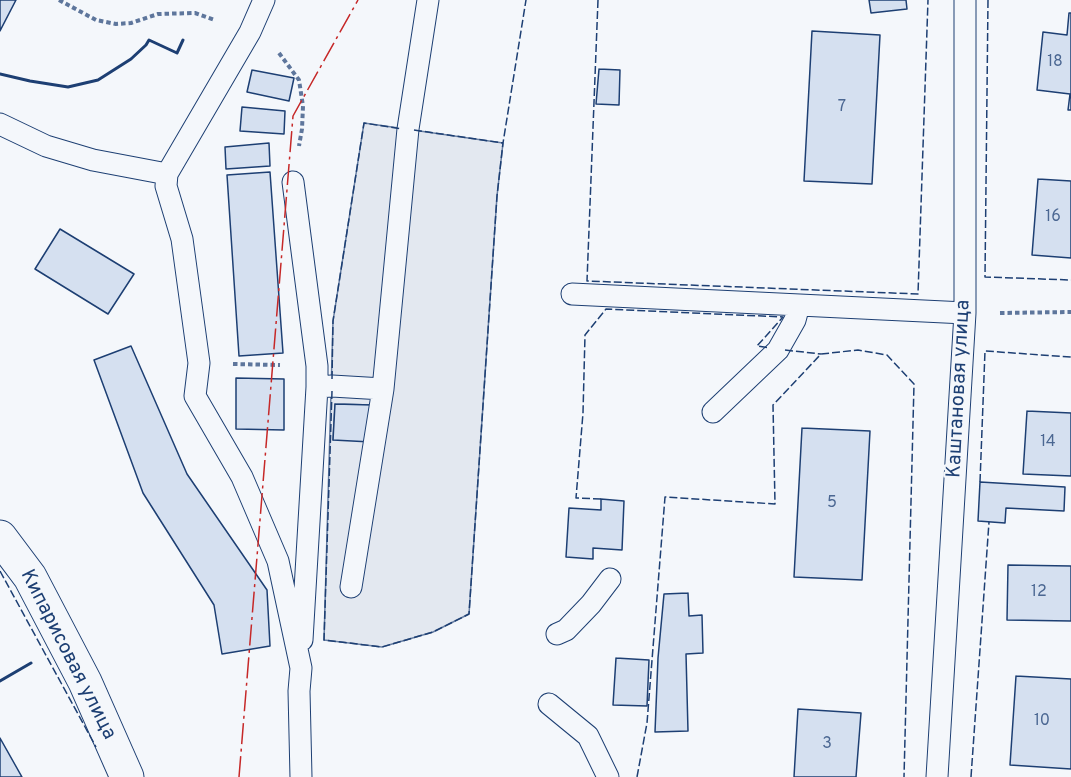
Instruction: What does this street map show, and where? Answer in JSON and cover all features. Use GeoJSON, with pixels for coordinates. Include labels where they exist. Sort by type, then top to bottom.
{"type":"FeatureCollection","features":[{"type":"Feature","properties":{"kind":"street","name":"Кипарисовая улица"},"geometry":{"type":"LineString","coordinates":[[0,537],[30,577],[85,682],[127,777]]}},
{"type":"Feature","properties":{"kind":"lane"},"geometry":{"type":"LineString","coordinates":[[264,0],[244,42],[167,174],[165,186],[182,239],[199,363],[195,396],[242,477],[278,561],[301,668]]}},
{"type":"Feature","properties":{"kind":"lane"},"geometry":{"type":"LineString","coordinates":[[351,587],[383,388],[408,129],[428,0]]}},
{"type":"Feature","properties":{"kind":"lane","name":"Каштановая улица"},"geometry":{"type":"LineString","coordinates":[[937,777],[965,313],[965,0]]}},
{"type":"Feature","properties":{"kind":"lane"},"geometry":{"type":"LineString","coordinates":[[0,124],[55,149],[93,160],[167,174]]}},
{"type":"Feature","properties":{"kind":"lane"},"geometry":{"type":"LineString","coordinates":[[293,182],[317,387],[299,691],[301,777]]}},
{"type":"Feature","properties":{"kind":"lane"},"geometry":{"type":"LineString","coordinates":[[572,294],[965,313]]}},
{"type":"Feature","properties":{"kind":"lane"},"geometry":{"type":"LineString","coordinates":[[713,412],[778,350],[795,320],[800,305]]}},
{"type":"Feature","properties":{"kind":"lane"},"geometry":{"type":"LineString","coordinates":[[317,387],[383,388]]}},
{"type":"Feature","properties":{"kind":"lane"},"geometry":{"type":"LineString","coordinates":[[557,634],[566,630],[591,604],[610,579]]}},
{"type":"Feature","properties":{"kind":"lane"},"geometry":{"type":"LineString","coordinates":[[549,704],[588,736],[608,777]]}},
{"type":"Feature","properties":{"kind":"path"},"geometry":{"type":"LineString","coordinates":[[965,313],[1071,312]]}},
{"type":"Feature","properties":{"kind":"path"},"geometry":{"type":"LineString","coordinates":[[199,363],[316,366]]}},
{"type":"Feature","properties":{"kind":"shaded area"},"geometry":{"type":"Polygon","coordinates":[[[364,123],[503,143],[497,196],[469,614],[433,632],[382,647],[324,640],[333,321],[364,123]],[[335,404],[333,440],[372,405],[335,404]]]}},
{"type":"Feature","properties":{"kind":"building"},"geometry":{"type":"Polygon","coordinates":[[[0,0],[16,0],[0,31],[0,0]]]}},
{"type":"Feature","properties":{"kind":"building"},"geometry":{"type":"Polygon","coordinates":[[[869,0],[906,0],[907,9],[871,13],[869,0]]]}},
{"type":"Feature","properties":{"kind":"building"},"geometry":{"type":"Polygon","coordinates":[[[1069,13],[1071,13],[1071,110],[1068,110],[1070,94],[1037,90],[1043,32],[1067,35],[1069,13]]]}},
{"type":"Feature","properties":{"kind":"building"},"geometry":{"type":"Polygon","coordinates":[[[812,31],[880,35],[872,184],[804,181],[812,31]]]}},
{"type":"Feature","properties":{"kind":"building"},"geometry":{"type":"Polygon","coordinates":[[[599,69],[620,70],[619,105],[596,104],[599,69]]]}},
{"type":"Feature","properties":{"kind":"building"},"geometry":{"type":"Polygon","coordinates":[[[252,70],[294,78],[289,101],[247,92],[252,70]]]}},
{"type":"Feature","properties":{"kind":"building"},"geometry":{"type":"Polygon","coordinates":[[[242,107],[285,111],[284,134],[240,131],[242,107]]]}},
{"type":"Feature","properties":{"kind":"building"},"geometry":{"type":"Polygon","coordinates":[[[269,143],[270,166],[226,169],[225,147],[269,143]]]}},
{"type":"Feature","properties":{"kind":"building"},"geometry":{"type":"Polygon","coordinates":[[[270,172],[283,353],[239,356],[227,175],[270,172]]]}},
{"type":"Feature","properties":{"kind":"building"},"geometry":{"type":"Polygon","coordinates":[[[1038,179],[1071,181],[1071,258],[1032,255],[1038,179]]]}},
{"type":"Feature","properties":{"kind":"building"},"geometry":{"type":"Polygon","coordinates":[[[60,229],[134,274],[108,314],[35,269],[60,229]]]}},
{"type":"Feature","properties":{"kind":"building"},"geometry":{"type":"Polygon","coordinates":[[[131,346],[187,474],[267,590],[270,646],[222,654],[214,605],[143,493],[94,360],[131,346]]]}},
{"type":"Feature","properties":{"kind":"building"},"geometry":{"type":"Polygon","coordinates":[[[236,378],[284,379],[284,430],[236,429],[236,378]]]}},
{"type":"Feature","properties":{"kind":"building"},"geometry":{"type":"Polygon","coordinates":[[[335,404],[372,405],[371,442],[333,440],[335,404]]]}},
{"type":"Feature","properties":{"kind":"building"},"geometry":{"type":"Polygon","coordinates":[[[1027,411],[1071,413],[1071,476],[1023,474],[1027,411]]]}},
{"type":"Feature","properties":{"kind":"building"},"geometry":{"type":"Polygon","coordinates":[[[802,428],[870,431],[862,580],[794,577],[802,428]]]}},
{"type":"Feature","properties":{"kind":"building"},"geometry":{"type":"Polygon","coordinates":[[[980,482],[1065,487],[1064,511],[1006,508],[1005,523],[978,521],[980,482]]]}},
{"type":"Feature","properties":{"kind":"building"},"geometry":{"type":"Polygon","coordinates":[[[601,499],[624,501],[622,550],[593,548],[593,559],[566,557],[569,508],[601,510],[601,499]]]}},
{"type":"Feature","properties":{"kind":"building"},"geometry":{"type":"Polygon","coordinates":[[[1008,565],[1071,566],[1071,621],[1007,620],[1008,565]]]}},
{"type":"Feature","properties":{"kind":"building"},"geometry":{"type":"Polygon","coordinates":[[[688,593],[689,616],[702,615],[703,653],[686,654],[688,731],[655,732],[658,658],[664,594],[688,593]]]}},
{"type":"Feature","properties":{"kind":"building"},"geometry":{"type":"Polygon","coordinates":[[[616,658],[649,660],[647,706],[613,705],[616,658]]]}},
{"type":"Feature","properties":{"kind":"building"},"geometry":{"type":"Polygon","coordinates":[[[1016,676],[1071,679],[1071,769],[1010,765],[1016,676]]]}},
{"type":"Feature","properties":{"kind":"building"},"geometry":{"type":"Polygon","coordinates":[[[798,709],[861,713],[856,777],[794,777],[798,709]]]}},
{"type":"Feature","properties":{"kind":"building"},"geometry":{"type":"Polygon","coordinates":[[[0,738],[22,777],[0,777],[0,738]]]}},
{"type":"Feature","properties":{"kind":"fence"},"geometry":{"type":"LineString","coordinates":[[332,391],[324,640],[382,647],[433,632],[469,614],[497,196],[503,143],[526,0]]}},
{"type":"Feature","properties":{"kind":"fence"},"geometry":{"type":"LineString","coordinates":[[598,0],[587,281],[918,294],[928,0]]}},
{"type":"Feature","properties":{"kind":"fence"},"geometry":{"type":"LineString","coordinates":[[988,0],[985,277],[1071,280]]}},
{"type":"Feature","properties":{"kind":"fence"},"geometry":{"type":"LineString","coordinates":[[332,379],[333,321],[364,123],[402,129]]}},
{"type":"Feature","properties":{"kind":"fence"},"geometry":{"type":"LineString","coordinates":[[414,130],[503,143]]}},
{"type":"Feature","properties":{"kind":"fence"},"geometry":{"type":"LineString","coordinates":[[601,499],[576,498],[583,413],[585,335],[606,309],[783,317],[757,346],[770,348]]}},
{"type":"Feature","properties":{"kind":"fence"},"geometry":{"type":"LineString","coordinates":[[785,350],[821,354]]}},
{"type":"Feature","properties":{"kind":"fence"},"geometry":{"type":"LineString","coordinates":[[637,777],[647,723],[665,497],[775,504],[773,405],[821,354],[858,350],[887,355],[914,384],[904,777]]}},
{"type":"Feature","properties":{"kind":"fence"},"geometry":{"type":"LineString","coordinates":[[980,482],[985,351],[1071,357]]}},
{"type":"Feature","properties":{"kind":"fence"},"geometry":{"type":"LineString","coordinates":[[971,777],[989,522]]}},
{"type":"Feature","properties":{"kind":"fence"},"geometry":{"type":"LineString","coordinates":[[0,571],[96,747]]}},
{"type":"Feature","properties":{"kind":"wall"},"geometry":{"type":"LineString","coordinates":[[0,74],[68,87],[98,80],[131,59],[149,40],[177,53],[183,40]]}},
{"type":"Feature","properties":{"kind":"wall"},"geometry":{"type":"LineString","coordinates":[[0,681],[31,663]]}},
{"type":"Feature","properties":{"kind":"power"},"geometry":{"type":"LineString","coordinates":[[239,777],[293,116],[358,0]]}}]}
